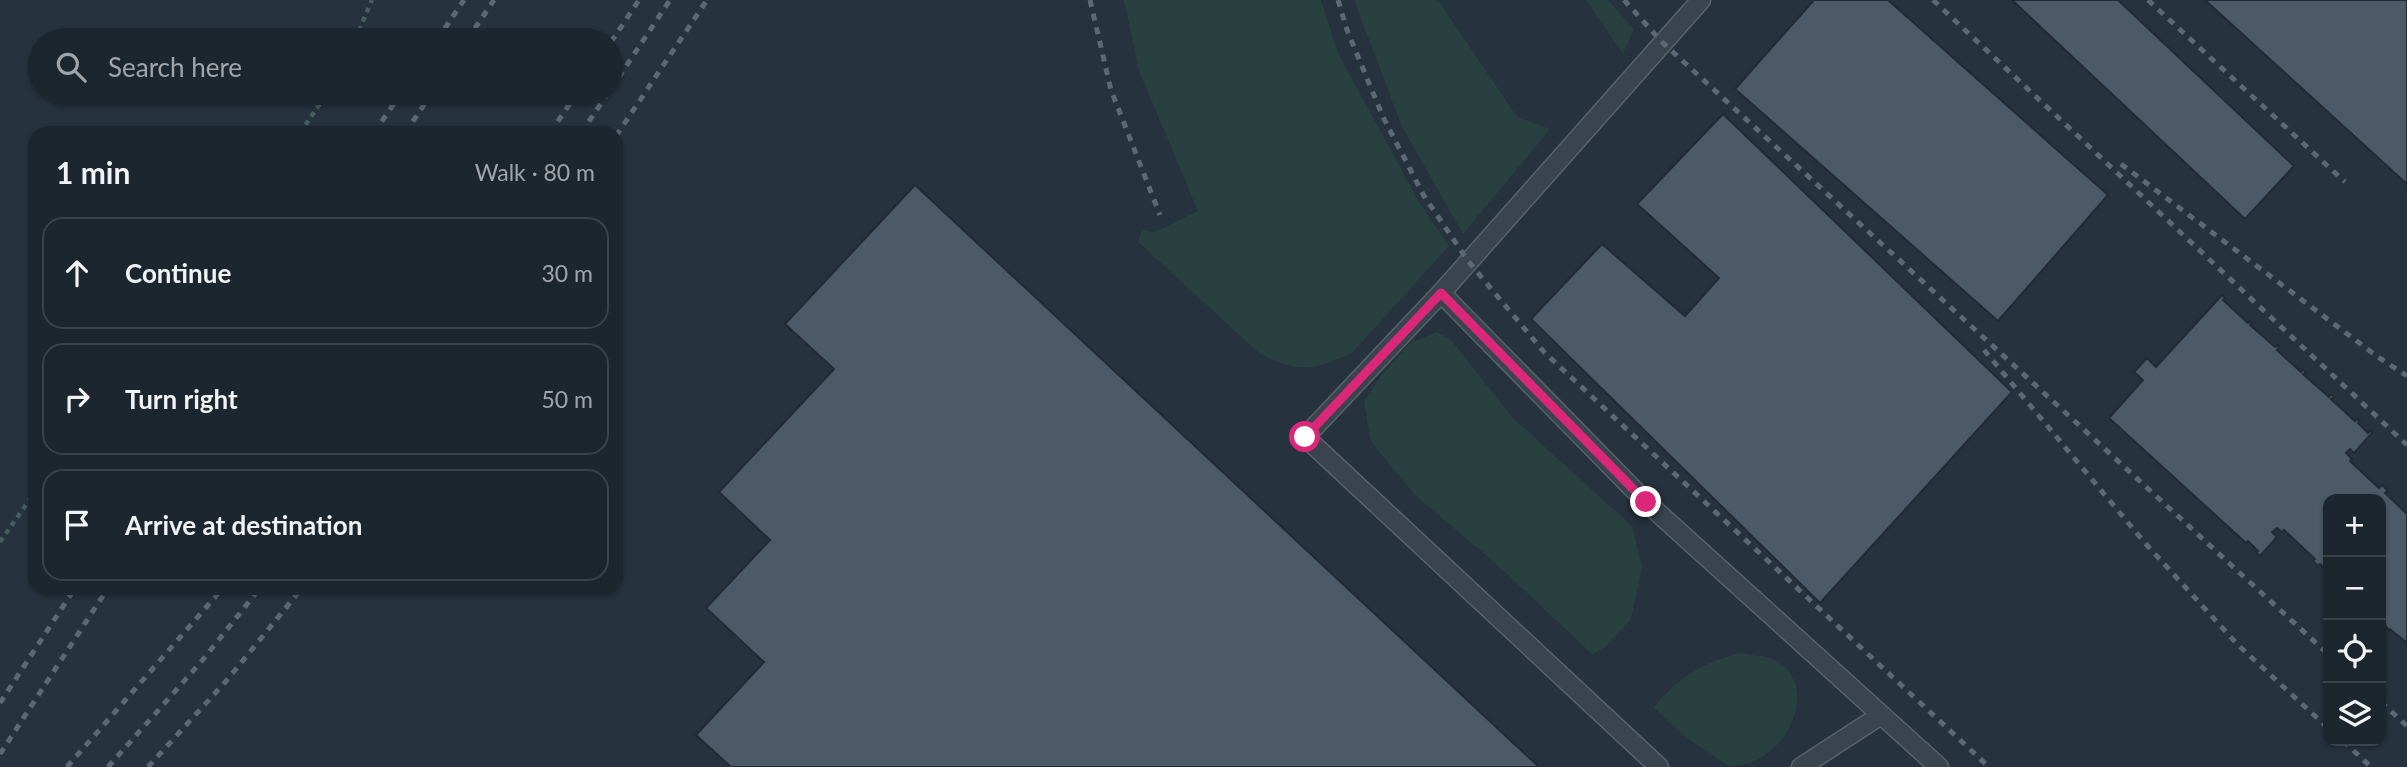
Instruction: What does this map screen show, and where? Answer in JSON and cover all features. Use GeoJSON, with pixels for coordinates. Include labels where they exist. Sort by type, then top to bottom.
{"type":"FeatureCollection","features":[{"type":"Feature","properties":{"kind":"lane"},"geometry":{"type":"LineString","coordinates":[[1659,767],[1305,437],[1441,293],[1701,0]]}},
{"type":"Feature","properties":{"kind":"lane"},"geometry":{"type":"LineString","coordinates":[[1441,293],[1646,502],[1939,767]]}},
{"type":"Feature","properties":{"kind":"lane"},"geometry":{"type":"LineString","coordinates":[[1801,767],[1881,715]]}},
{"type":"Feature","properties":{"kind":"path"},"geometry":{"type":"LineString","coordinates":[[360,28],[372,0]]}},
{"type":"Feature","properties":{"kind":"path"},"geometry":{"type":"LineString","coordinates":[[305,126],[319,105]]}},
{"type":"Feature","properties":{"kind":"path"},"geometry":{"type":"LineString","coordinates":[[0,542],[28,502]]}},
{"type":"Feature","properties":{"kind":"green space"},"geometry":{"type":"Polygon","coordinates":[[[1124,0],[1321,0],[1338,53],[1419,202],[1449,246],[1352,353],[1316,366],[1295,367],[1259,353],[1138,242],[1142,230],[1155,232],[1198,211],[1139,71],[1124,0]]]}},
{"type":"Feature","properties":{"kind":"green space"},"geometry":{"type":"Polygon","coordinates":[[[1354,0],[1438,0],[1517,117],[1550,129],[1463,234],[1402,127],[1354,0]]]}},
{"type":"Feature","properties":{"kind":"green space"},"geometry":{"type":"Polygon","coordinates":[[[1586,0],[1608,0],[1634,29],[1623,54],[1586,0]]]}},
{"type":"Feature","properties":{"kind":"green space"},"geometry":{"type":"Polygon","coordinates":[[[1437,332],[1451,340],[1513,418],[1632,526],[1642,567],[1631,619],[1605,647],[1592,654],[1493,561],[1416,496],[1371,442],[1364,402],[1378,380],[1409,344],[1437,332]]]}},
{"type":"Feature","properties":{"kind":"green space"},"geometry":{"type":"Polygon","coordinates":[[[1740,653],[1772,659],[1788,670],[1796,686],[1797,703],[1792,722],[1782,739],[1768,753],[1750,763],[1730,766],[1688,738],[1654,707],[1692,672],[1714,661],[1740,653]]]}},
{"type":"Feature","properties":{"kind":"building"},"geometry":{"type":"Polygon","coordinates":[[[1814,0],[1888,0],[2108,195],[1998,321],[1735,89],[1814,0]]]}},
{"type":"Feature","properties":{"kind":"building"},"geometry":{"type":"Polygon","coordinates":[[[2012,0],[2118,0],[2294,166],[2245,219],[2012,0]]]}},
{"type":"Feature","properties":{"kind":"building"},"geometry":{"type":"Polygon","coordinates":[[[2205,0],[2407,0],[2407,184],[2205,0]]]}},
{"type":"Feature","properties":{"kind":"building"},"geometry":{"type":"Polygon","coordinates":[[[1723,114],[2012,392],[1820,603],[1531,319],[1602,244],[1685,316],[1719,278],[1637,204],[1723,114]]]}},
{"type":"Feature","properties":{"kind":"building"},"geometry":{"type":"Polygon","coordinates":[[[915,185],[1539,767],[731,767],[696,735],[764,662],[706,608],[770,540],[719,492],[834,369],[785,324],[915,185]]]}},
{"type":"Feature","properties":{"kind":"building"},"geometry":{"type":"Polygon","coordinates":[[[2222,295],[2225,298],[2223,300],[2248,323],[2250,321],[2250,325],[2275,347],[2277,345],[2277,350],[2301,372],[2303,369],[2306,372],[2303,374],[2329,397],[2331,394],[2334,397],[2331,399],[2355,421],[2360,421],[2358,423],[2368,433],[2373,432],[2354,453],[2350,449],[2346,453],[2352,459],[2350,461],[2379,488],[2382,485],[2388,491],[2385,493],[2407,514],[2407,643],[2386,626],[2386,494],[2323,494],[2323,567],[2320,564],[2318,566],[2313,561],[2315,559],[2284,530],[2282,532],[2277,528],[2272,532],[2277,537],[2260,556],[2248,541],[2246,543],[2109,418],[2143,380],[2134,372],[2147,358],[2156,367],[2222,295]]]}},
{"type":"Feature","properties":{"kind":"railway"},"geometry":{"type":"LineString","coordinates":[[445,28],[464,0]]}},
{"type":"Feature","properties":{"kind":"railway"},"geometry":{"type":"LineString","coordinates":[[475,28],[494,0]]}},
{"type":"Feature","properties":{"kind":"railway"},"geometry":{"type":"LineString","coordinates":[[620,28],[639,0]]}},
{"type":"Feature","properties":{"kind":"railway"},"geometry":{"type":"LineString","coordinates":[[623,71],[670,0]]}},
{"type":"Feature","properties":{"kind":"railway"},"geometry":{"type":"LineString","coordinates":[[623,126],[707,0]]}},
{"type":"Feature","properties":{"kind":"railway"},"geometry":{"type":"LineString","coordinates":[[1090,0],[1111,90],[1160,215]]}},
{"type":"Feature","properties":{"kind":"railway"},"geometry":{"type":"LineString","coordinates":[[1338,0],[1347,30],[1383,117],[1424,196],[1468,261],[1544,352],[1989,767]]}},
{"type":"Feature","properties":{"kind":"railway"},"geometry":{"type":"LineString","coordinates":[[1624,0],[1662,42],[2323,649]]}},
{"type":"Feature","properties":{"kind":"railway"},"geometry":{"type":"LineString","coordinates":[[1933,0],[2407,445]]}},
{"type":"Feature","properties":{"kind":"railway"},"geometry":{"type":"LineString","coordinates":[[2148,0],[2345,182]]}},
{"type":"Feature","properties":{"kind":"railway"},"geometry":{"type":"LineString","coordinates":[[379,126],[393,105]]}},
{"type":"Feature","properties":{"kind":"railway"},"geometry":{"type":"LineString","coordinates":[[410,126],[424,105]]}},
{"type":"Feature","properties":{"kind":"railway"},"geometry":{"type":"LineString","coordinates":[[555,126],[569,105]]}},
{"type":"Feature","properties":{"kind":"railway"},"geometry":{"type":"LineString","coordinates":[[586,126],[600,105]]}},
{"type":"Feature","properties":{"kind":"railway"},"geometry":{"type":"LineString","coordinates":[[2121,164],[2407,376]]}},
{"type":"Feature","properties":{"kind":"railway"},"geometry":{"type":"LineString","coordinates":[[1984,350],[2145,543],[2238,645],[2323,723]]}},
{"type":"Feature","properties":{"kind":"railway"},"geometry":{"type":"LineString","coordinates":[[0,703],[70,595]]}},
{"type":"Feature","properties":{"kind":"railway"},"geometry":{"type":"LineString","coordinates":[[0,754],[103,595]]}},
{"type":"Feature","properties":{"kind":"railway"},"geometry":{"type":"LineString","coordinates":[[67,767],[217,595]]}},
{"type":"Feature","properties":{"kind":"railway"},"geometry":{"type":"LineString","coordinates":[[108,767],[201,662],[254,595]]}},
{"type":"Feature","properties":{"kind":"railway"},"geometry":{"type":"LineString","coordinates":[[148,767],[227,680],[296,595]]}},
{"type":"Feature","properties":{"kind":"railway"},"geometry":{"type":"LineString","coordinates":[[2386,707],[2407,726]]}},
{"type":"Feature","properties":{"kind":"railway"},"geometry":{"type":"LineString","coordinates":[[2348,746],[2371,767]]}},
{"type":"Feature","properties":{"kind":"route"},"geometry":{"type":"LineString","coordinates":[[1305,437],[1441,293],[1646,502]]}}]}
